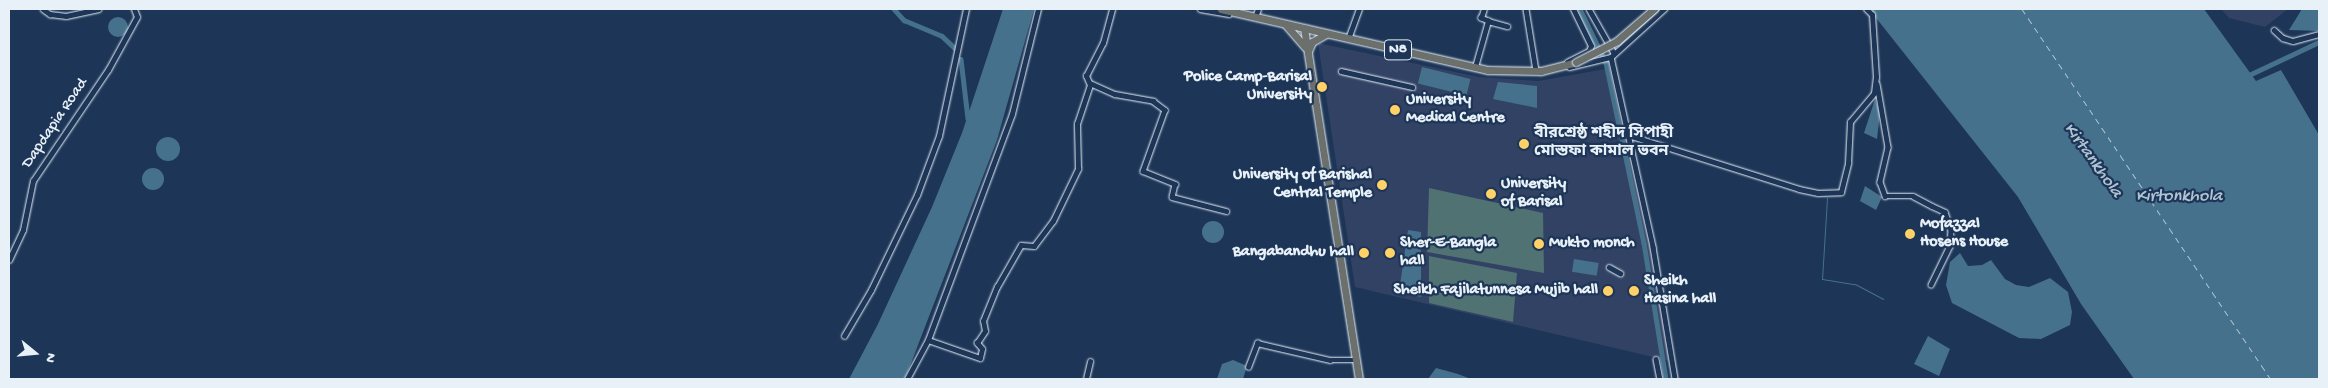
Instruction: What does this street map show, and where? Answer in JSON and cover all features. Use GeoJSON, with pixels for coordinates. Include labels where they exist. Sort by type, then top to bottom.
{"type":"FeatureCollection","features":[{"type":"Feature","properties":{"kind":"highway","name":"N8"},"geometry":{"type":"LineString","coordinates":[[1221,9],[1475,68],[1502,72],[1536,71],[1576,62],[1618,41],[1654,9]]}},
{"type":"Feature","properties":{"kind":"highway"},"geometry":{"type":"LineString","coordinates":[[1286,24],[1308,52]]}},
{"type":"Feature","properties":{"kind":"highway"},"geometry":{"type":"LineString","coordinates":[[1304,28],[1359,379]]}},
{"type":"Feature","properties":{"kind":"highway"},"geometry":{"type":"LineString","coordinates":[[1308,52],[1312,42],[1327,34]]}},
{"type":"Feature","properties":{"kind":"street"},"geometry":{"type":"LineString","coordinates":[[42,9],[50,14],[66,16],[98,9]]}},
{"type":"Feature","properties":{"kind":"street","name":"Dapdapia Road"},"geometry":{"type":"LineString","coordinates":[[9,260],[23,230],[33,181],[108,70],[137,17],[134,9]]}},
{"type":"Feature","properties":{"kind":"street"},"geometry":{"type":"LineString","coordinates":[[844,336],[871,290],[917,195],[939,136],[966,9]]}},
{"type":"Feature","properties":{"kind":"street"},"geometry":{"type":"LineString","coordinates":[[907,379],[928,340],[1012,114],[1038,9]]}},
{"type":"Feature","properties":{"kind":"street"},"geometry":{"type":"LineString","coordinates":[[1112,9],[1103,42],[1086,76],[1090,83],[1115,94],[1153,101],[1165,110],[1142,172],[1175,184],[1172,197],[1226,211]]}},
{"type":"Feature","properties":{"kind":"street"},"geometry":{"type":"LineString","coordinates":[[1200,9],[1252,16]]}},
{"type":"Feature","properties":{"kind":"street"},"geometry":{"type":"LineString","coordinates":[[1231,9],[1252,16]]}},
{"type":"Feature","properties":{"kind":"street"},"geometry":{"type":"LineString","coordinates":[[1252,16],[1258,9]]}},
{"type":"Feature","properties":{"kind":"street"},"geometry":{"type":"LineString","coordinates":[[1348,39],[1359,9]]}},
{"type":"Feature","properties":{"kind":"street"},"geometry":{"type":"LineString","coordinates":[[1484,9],[1481,18],[1507,26]]}},
{"type":"Feature","properties":{"kind":"street"},"geometry":{"type":"LineString","coordinates":[[1526,9],[1536,71]]}},
{"type":"Feature","properties":{"kind":"street"},"geometry":{"type":"LineString","coordinates":[[1559,67],[1591,49],[1573,9]]}},
{"type":"Feature","properties":{"kind":"street"},"geometry":{"type":"LineString","coordinates":[[1589,9],[1611,57],[1653,247],[1675,379]]}},
{"type":"Feature","properties":{"kind":"street"},"geometry":{"type":"LineString","coordinates":[[1559,67],[1602,62],[1611,57],[1664,9]]}},
{"type":"Feature","properties":{"kind":"street"},"geometry":{"type":"LineString","coordinates":[[1866,9],[1872,15],[1876,77],[1888,147],[1880,182],[1885,196],[1912,196],[1945,212],[1951,229],[1950,246],[1931,285]]}},
{"type":"Feature","properties":{"kind":"street"},"geometry":{"type":"LineString","coordinates":[[1475,68],[1488,21]]}},
{"type":"Feature","properties":{"kind":"street"},"geometry":{"type":"LineString","coordinates":[[2274,30],[2283,38],[2293,41],[2319,34]]}},
{"type":"Feature","properties":{"kind":"street"},"geometry":{"type":"LineString","coordinates":[[1341,71],[1412,87]]}},
{"type":"Feature","properties":{"kind":"street"},"geometry":{"type":"LineString","coordinates":[[1628,135],[1799,189],[1840,193],[1848,163],[1850,122],[1874,94],[1876,77]]}},
{"type":"Feature","properties":{"kind":"street"},"geometry":{"type":"LineString","coordinates":[[928,340],[980,358],[982,349],[977,343],[985,331],[983,321],[997,287],[1021,245],[1038,243],[1053,221],[1078,169],[1077,124],[1090,83]]}},
{"type":"Feature","properties":{"kind":"street"},"geometry":{"type":"LineString","coordinates":[[1609,267],[1620,273]]}},
{"type":"Feature","properties":{"kind":"street"},"geometry":{"type":"LineString","coordinates":[[1248,367],[1257,344],[1330,360],[1356,360]]}},
{"type":"Feature","properties":{"kind":"street"},"geometry":{"type":"LineString","coordinates":[[1656,359],[1660,379]]}},
{"type":"Feature","properties":{"kind":"street"},"geometry":{"type":"LineString","coordinates":[[1086,379],[1090,361]]}},
{"type":"Feature","properties":{"kind":"shaded area"},"geometry":{"type":"Polygon","coordinates":[[[2221,9],[2288,9],[2265,27],[2229,18],[2221,9]]]}},
{"type":"Feature","properties":{"kind":"shaded area","name":"University of Barisal"},"geometry":{"type":"Polygon","coordinates":[[[1318,43],[1479,77],[1538,81],[1611,68],[1643,203],[1670,361],[1355,287],[1318,43]]]}},
{"type":"Feature","properties":{"kind":"green space"},"geometry":{"type":"Polygon","coordinates":[[[1429,188],[1543,213],[1544,273],[1427,252],[1429,188]]]}},
{"type":"Feature","properties":{"kind":"green space"},"geometry":{"type":"Polygon","coordinates":[[[1429,256],[1517,273],[1513,322],[1429,303],[1429,256]]]}},
{"type":"Feature","properties":{"kind":"water"},"geometry":{"type":"Polygon","coordinates":[[[1003,9],[1034,9],[997,140],[908,371],[904,379],[849,379],[878,324],[932,207],[962,133],[1003,9]]]}},
{"type":"Feature","properties":{"kind":"water","name":"Kirtonkhola"},"geometry":{"type":"Polygon","coordinates":[[[1869,9],[2204,9],[2256,81],[2281,70],[2319,135],[2319,379],[2134,379],[2081,304],[2018,197],[1869,9]]]}},
{"type":"Feature","properties":{"kind":"water"},"geometry":{"type":"Polygon","coordinates":[[[2302,9],[2319,9],[2319,31],[2289,30],[2302,9]]]}},
{"type":"Feature","properties":{"kind":"water"},"geometry":{"type":"Polygon","coordinates":[[[118,17],[125,20],[128,27],[125,34],[118,37],[111,34],[108,27],[111,20],[118,17]]]}},
{"type":"Feature","properties":{"kind":"water"},"geometry":{"type":"Polygon","coordinates":[[[1422,67],[1471,79],[1466,96],[1418,83],[1422,67]]]}},
{"type":"Feature","properties":{"kind":"water"},"geometry":{"type":"Polygon","coordinates":[[[1498,82],[1537,86],[1537,108],[1493,99],[1498,82]]]}},
{"type":"Feature","properties":{"kind":"water"},"geometry":{"type":"Polygon","coordinates":[[[1875,99],[1880,113],[1877,139],[1864,133],[1875,99]]]}},
{"type":"Feature","properties":{"kind":"water"},"geometry":{"type":"Polygon","coordinates":[[[168,137],[177,140],[180,149],[177,158],[168,161],[159,158],[156,149],[159,140],[168,137]]]}},
{"type":"Feature","properties":{"kind":"water"},"geometry":{"type":"Polygon","coordinates":[[[153,168],[161,171],[164,179],[161,187],[153,190],[145,187],[142,179],[145,171],[153,168]]]}},
{"type":"Feature","properties":{"kind":"water"},"geometry":{"type":"Polygon","coordinates":[[[1865,186],[1882,197],[1876,210],[1860,201],[1865,186]]]}},
{"type":"Feature","properties":{"kind":"water"},"geometry":{"type":"Polygon","coordinates":[[[1213,221],[1221,224],[1224,232],[1221,240],[1213,243],[1205,240],[1202,232],[1205,224],[1213,221]]]}},
{"type":"Feature","properties":{"kind":"water"},"geometry":{"type":"Polygon","coordinates":[[[1408,230],[1421,232],[1421,297],[1399,292],[1408,230]]]}},
{"type":"Feature","properties":{"kind":"water"},"geometry":{"type":"Polygon","coordinates":[[[1960,253],[1968,266],[1982,265],[1991,260],[2005,279],[2016,285],[2029,287],[2050,278],[2068,292],[2072,312],[2070,325],[2041,339],[2019,338],[1952,303],[1946,285],[1950,262],[1960,253]]]}},
{"type":"Feature","properties":{"kind":"water"},"geometry":{"type":"Polygon","coordinates":[[[1574,259],[1599,263],[1597,276],[1572,272],[1574,259]]]}},
{"type":"Feature","properties":{"kind":"water"},"geometry":{"type":"Polygon","coordinates":[[[1928,336],[1950,349],[1939,376],[1914,364],[1928,336]]]}},
{"type":"Feature","properties":{"kind":"water"},"geometry":{"type":"Polygon","coordinates":[[[1233,360],[1247,366],[1243,379],[1217,379],[1222,364],[1233,360]]]}},
{"type":"Feature","properties":{"kind":"water"},"geometry":{"type":"Polygon","coordinates":[[[1436,368],[1458,374],[1471,379],[1428,379],[1436,368]]]}},
{"type":"Feature","properties":{"kind":"waterway"},"geometry":{"type":"LineString","coordinates":[[894,9],[904,20],[942,36],[957,50]]}},
{"type":"Feature","properties":{"kind":"waterway"},"geometry":{"type":"LineString","coordinates":[[1580,9],[1606,63],[1644,243],[1666,379]]}},
{"type":"Feature","properties":{"kind":"waterway"},"geometry":{"type":"LineString","coordinates":[[2251,74],[2319,42]]}},
{"type":"Feature","properties":{"kind":"waterway"},"geometry":{"type":"LineString","coordinates":[[961,59],[968,119]]}},
{"type":"Feature","properties":{"kind":"waterway"},"geometry":{"type":"LineString","coordinates":[[1827,198],[1822,279],[1855,284],[1883,299]]}},
{"type":"Feature","properties":{"kind":"ferry route"},"geometry":{"type":"LineString","coordinates":[[2022,9],[2271,379]]}},
{"type":"Feature","properties":{"kind":"place","name":"Police Camp-Barisal University"},"geometry":{"type":"Point","coordinates":[1322,87]}},
{"type":"Feature","properties":{"kind":"place","name":"University Medical Centre"},"geometry":{"type":"Point","coordinates":[1395,110]}},
{"type":"Feature","properties":{"kind":"place","name":"বীরশ্রেষ্ঠ শহীদ সিপাহী মোস্তফা কামাল ভবন"},"geometry":{"type":"Point","coordinates":[1524,144]}},
{"type":"Feature","properties":{"kind":"place","name":"University of Barishal Central Temple"},"geometry":{"type":"Point","coordinates":[1382,185]}},
{"type":"Feature","properties":{"kind":"place","name":"University of Barisal"},"geometry":{"type":"Point","coordinates":[1491,194]}},
{"type":"Feature","properties":{"kind":"place","name":"Mofazzal Hosens House"},"geometry":{"type":"Point","coordinates":[1910,234]}},
{"type":"Feature","properties":{"kind":"place","name":"Mukto monch"},"geometry":{"type":"Point","coordinates":[1539,244]}},
{"type":"Feature","properties":{"kind":"place","name":"Bangabandhu hall"},"geometry":{"type":"Point","coordinates":[1364,253]}},
{"type":"Feature","properties":{"kind":"place","name":"Sher-E-Bangla hall"},"geometry":{"type":"Point","coordinates":[1390,253]}},
{"type":"Feature","properties":{"kind":"place","name":"Sheikh Fajilatunnesa Mujib hall"},"geometry":{"type":"Point","coordinates":[1608,291]}},
{"type":"Feature","properties":{"kind":"place","name":"Sheikh Hasina hall"},"geometry":{"type":"Point","coordinates":[1634,291]}},
{"type":"Feature","properties":{"kind":"water label","name":"Kirtankhola"},"geometry":{"type":"Point","coordinates":[2092,161]}}]}
